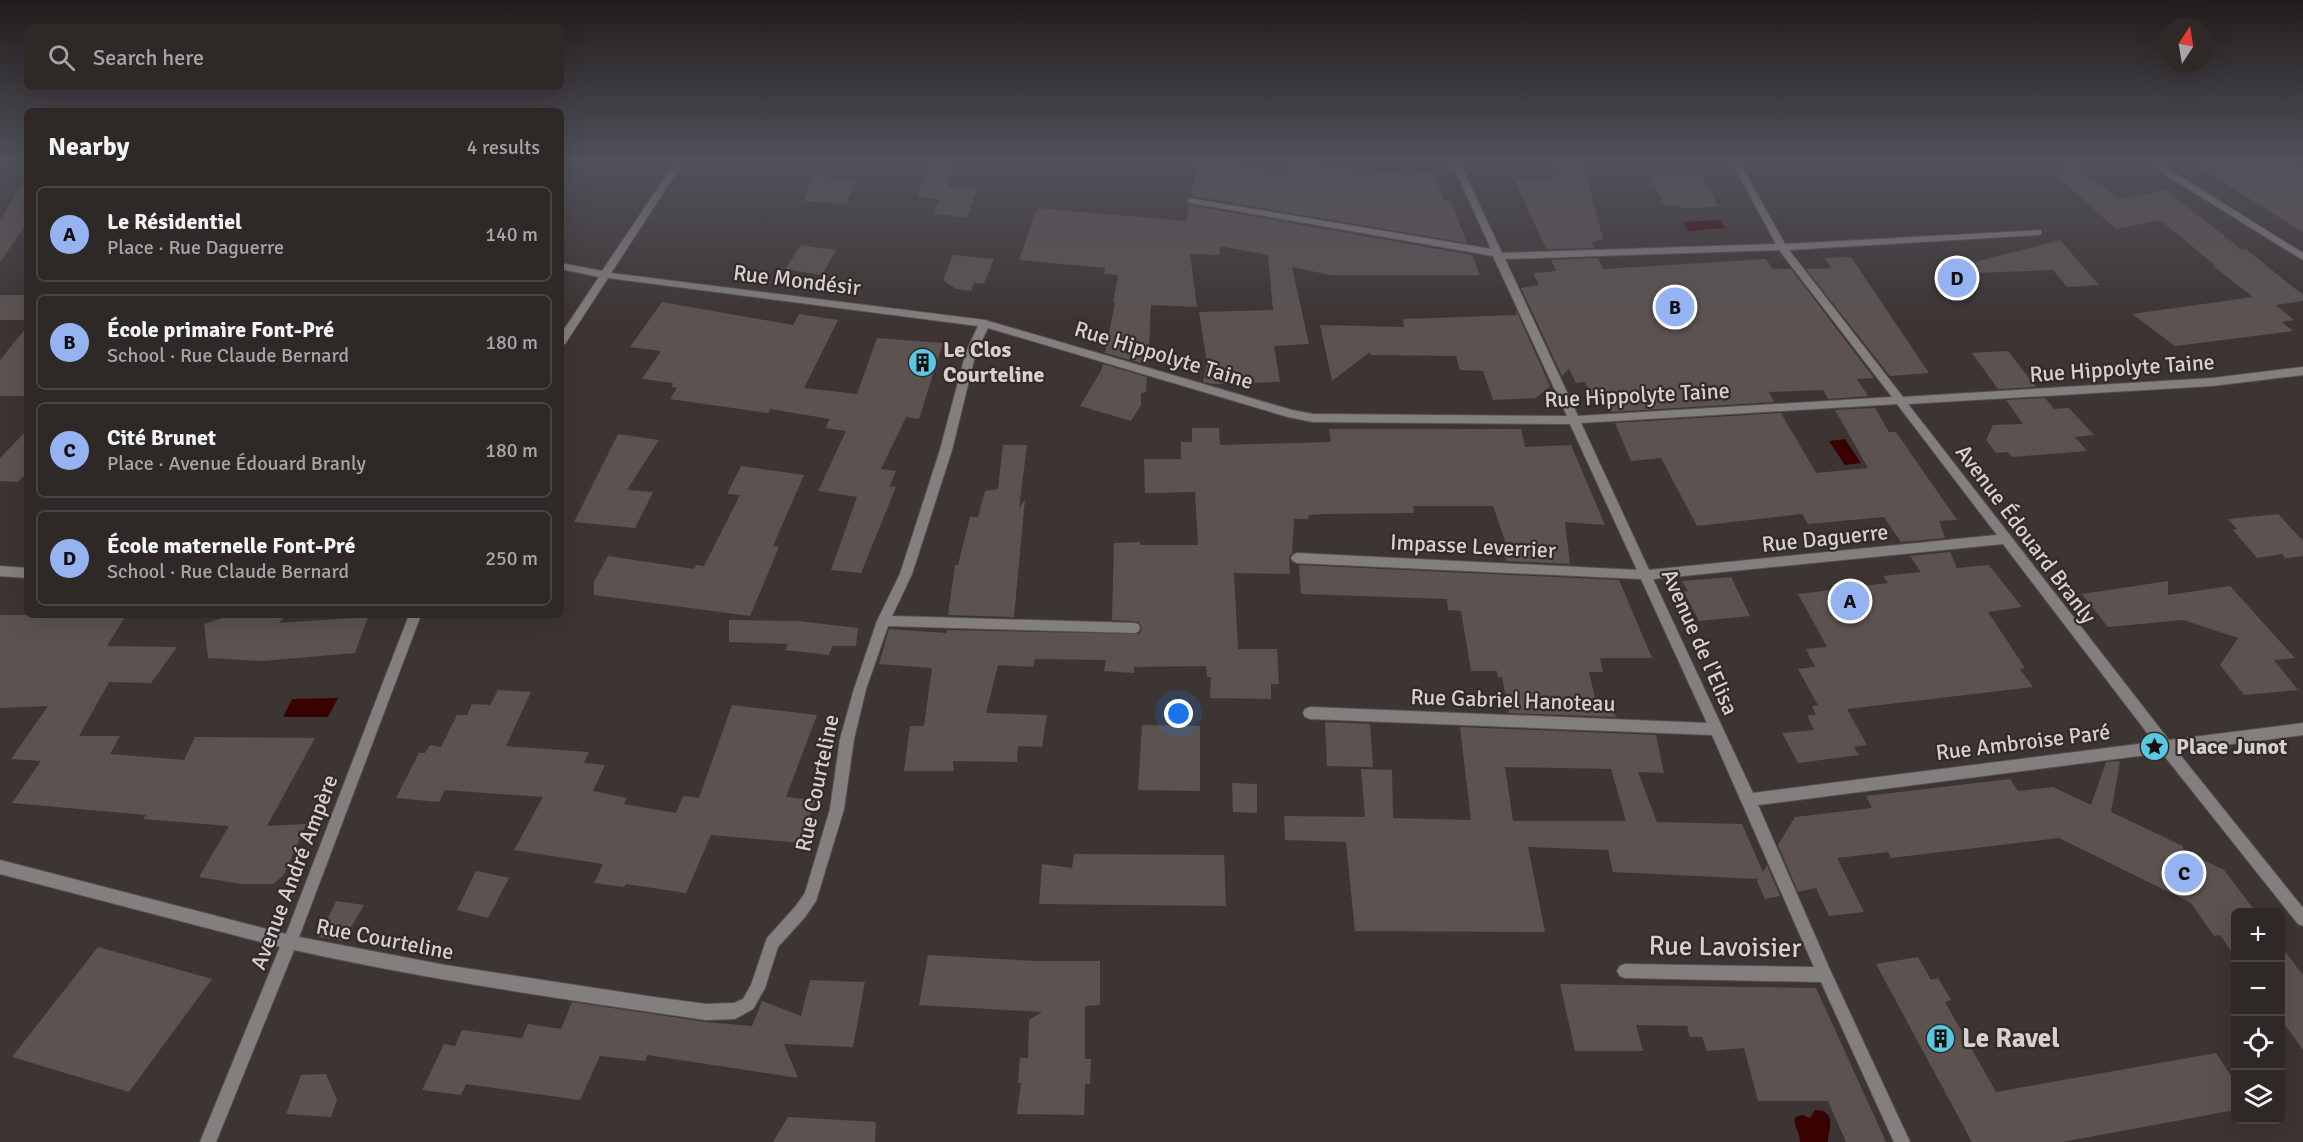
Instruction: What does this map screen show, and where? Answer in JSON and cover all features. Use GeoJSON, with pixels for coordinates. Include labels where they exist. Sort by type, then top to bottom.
{"type":"FeatureCollection","features":[{"type":"Feature","properties":{"kind":"street"},"geometry":{"type":"LineString","coordinates":[[564,337],[645,214]]}},
{"type":"Feature","properties":{"kind":"street"},"geometry":{"type":"LineString","coordinates":[[1272,214],[1496,254],[1782,247],[2038,232]]}},
{"type":"Feature","properties":{"kind":"street","name":"Avenue de l'Elisa"},"geometry":{"type":"LineString","coordinates":[[1478,214],[1647,575],[1902,1142]]}},
{"type":"Feature","properties":{"kind":"street","name":"Avenue Édouard Branly"},"geometry":{"type":"LineString","coordinates":[[1764,214],[1782,247],[2006,540],[2165,746],[2303,919]]}},
{"type":"Feature","properties":{"kind":"street"},"geometry":{"type":"LineString","coordinates":[[2235,214],[2303,257]]}},
{"type":"Feature","properties":{"kind":"street","name":"Rue Mondésir"},"geometry":{"type":"LineString","coordinates":[[564,267],[605,275],[985,323]]}},
{"type":"Feature","properties":{"kind":"street","name":"Rue Hippolyte Taine"},"geometry":{"type":"LineString","coordinates":[[985,323],[1303,417],[1574,420],[2221,381],[2303,371]]}},
{"type":"Feature","properties":{"kind":"street","name":"Rue Courteline"},"geometry":{"type":"LineString","coordinates":[[0,867],[290,942],[575,994],[706,1012],[726,1012],[742,1008],[753,998],[772,943],[801,912],[811,896],[837,808],[851,723],[883,621],[914,550],[946,450],[971,352],[985,323]]}},
{"type":"Feature","properties":{"kind":"street","name":"Rue Daguerre"},"geometry":{"type":"LineString","coordinates":[[1647,575],[2006,540]]}},
{"type":"Feature","properties":{"kind":"street","name":"Impasse Leverrier"},"geometry":{"type":"LineString","coordinates":[[1297,558],[1647,575]]}},
{"type":"Feature","properties":{"kind":"street"},"geometry":{"type":"LineString","coordinates":[[0,571],[24,573]]}},
{"type":"Feature","properties":{"kind":"street","name":"Avenue André Ampère"},"geometry":{"type":"LineString","coordinates":[[208,1142],[290,942],[414,618]]}},
{"type":"Feature","properties":{"kind":"street"},"geometry":{"type":"LineString","coordinates":[[883,621],[1134,628]]}},
{"type":"Feature","properties":{"kind":"street","name":"Rue Gabriel Hanoteau"},"geometry":{"type":"LineString","coordinates":[[1310,712],[1715,729]]}},
{"type":"Feature","properties":{"kind":"street","name":"Rue Ambroise Paré"},"geometry":{"type":"LineString","coordinates":[[1749,800],[2303,729]]}},
{"type":"Feature","properties":{"kind":"street","name":"Rue Lavoisier"},"geometry":{"type":"LineString","coordinates":[[1625,971],[1825,975]]}},
{"type":"Feature","properties":{"kind":"shaded area"},"geometry":{"type":"Polygon","coordinates":[[[1720,220],[1725,228],[1688,231],[1683,222],[1720,220]]]}},
{"type":"Feature","properties":{"kind":"shaded area"},"geometry":{"type":"Polygon","coordinates":[[[1845,439],[1861,463],[1845,465],[1829,441],[1845,439]]]}},
{"type":"Feature","properties":{"kind":"shaded area"},"geometry":{"type":"Polygon","coordinates":[[[338,698],[328,717],[283,717],[292,699],[338,698]]]}},
{"type":"Feature","properties":{"kind":"shaded area"},"geometry":{"type":"Polygon","coordinates":[[[1815,1110],[1826,1113],[1829,1117],[1828,1142],[1800,1142],[1795,1117],[1803,1115],[1810,1118],[1815,1110]]]}},
{"type":"Feature","properties":{"kind":"building"},"geometry":{"type":"Polygon","coordinates":[[[4,214],[24,214],[24,227],[0,262],[0,220],[4,214]]]}},
{"type":"Feature","properties":{"kind":"building"},"geometry":{"type":"Polygon","coordinates":[[[937,214],[968,214],[967,217],[937,214]]]}},
{"type":"Feature","properties":{"kind":"building"},"geometry":{"type":"Polygon","coordinates":[[[1035,214],[1109,214],[1186,221],[1187,214],[1242,214],[1472,255],[1480,275],[1330,275],[1292,267],[1309,344],[1274,346],[1280,382],[1212,384],[1203,382],[1207,363],[1199,312],[1273,310],[1268,255],[1220,246],[1219,255],[1190,254],[1197,307],[1151,305],[1148,365],[1105,353],[1118,275],[1104,274],[1105,268],[1019,260],[1035,214]]]}},
{"type":"Feature","properties":{"kind":"building"},"geometry":{"type":"Polygon","coordinates":[[[1298,214],[1456,214],[1467,243],[1298,214]]]}},
{"type":"Feature","properties":{"kind":"building"},"geometry":{"type":"Polygon","coordinates":[[[1530,214],[1596,214],[1603,239],[1591,243],[1594,248],[1546,249],[1530,214]]]}},
{"type":"Feature","properties":{"kind":"building"},"geometry":{"type":"Polygon","coordinates":[[[2100,214],[2197,214],[2242,250],[2246,249],[2303,295],[2303,301],[2276,305],[2294,320],[2282,322],[2293,331],[2175,346],[2132,314],[2253,297],[2160,220],[2116,229],[2100,214]]]}},
{"type":"Feature","properties":{"kind":"building"},"geometry":{"type":"Polygon","coordinates":[[[2275,214],[2303,214],[2303,232],[2275,214]]]}},
{"type":"Feature","properties":{"kind":"building"},"geometry":{"type":"Polygon","coordinates":[[[2060,240],[2099,285],[2067,287],[2053,270],[1977,273],[1975,262],[2060,240]]]}},
{"type":"Feature","properties":{"kind":"building"},"geometry":{"type":"Polygon","coordinates":[[[801,245],[836,250],[822,275],[785,269],[801,245]]]}},
{"type":"Feature","properties":{"kind":"building"},"geometry":{"type":"Polygon","coordinates":[[[953,255],[994,259],[984,284],[974,283],[971,291],[956,289],[943,280],[953,255]]]}},
{"type":"Feature","properties":{"kind":"building"},"geometry":{"type":"Polygon","coordinates":[[[1851,257],[1929,373],[1890,376],[1806,269],[1831,268],[1824,258],[1851,257]]]}},
{"type":"Feature","properties":{"kind":"building"},"geometry":{"type":"Polygon","coordinates":[[[1598,258],[1603,269],[1766,259],[1773,269],[1791,269],[1874,378],[1857,379],[1868,396],[1828,399],[1823,390],[1769,392],[1774,402],[1611,412],[1606,401],[1594,401],[1585,382],[1576,383],[1569,369],[1562,376],[1521,288],[1539,285],[1533,273],[1556,271],[1551,260],[1598,258]]]}},
{"type":"Feature","properties":{"kind":"building"},"geometry":{"type":"Polygon","coordinates":[[[0,295],[24,295],[24,320],[0,320],[0,295]]]}},
{"type":"Feature","properties":{"kind":"building"},"geometry":{"type":"Polygon","coordinates":[[[662,302],[793,325],[799,314],[838,320],[804,388],[857,394],[877,338],[943,343],[919,419],[906,417],[881,469],[896,471],[890,486],[896,487],[861,573],[831,570],[857,497],[818,491],[846,431],[825,428],[830,419],[770,409],[768,413],[670,399],[677,388],[671,387],[673,383],[642,379],[661,351],[630,347],[662,302]]]}},
{"type":"Feature","properties":{"kind":"building"},"geometry":{"type":"Polygon","coordinates":[[[1516,310],[1550,386],[1536,398],[1493,400],[1483,371],[1460,370],[1456,356],[1370,355],[1370,352],[1332,381],[1320,325],[1404,327],[1403,319],[1516,315],[1516,310]]]}},
{"type":"Feature","properties":{"kind":"building"},"geometry":{"type":"Polygon","coordinates":[[[24,331],[24,396],[0,396],[0,360],[24,331]]]}},
{"type":"Feature","properties":{"kind":"building"},"geometry":{"type":"Polygon","coordinates":[[[2008,351],[2036,387],[1998,389],[1972,353],[2008,351]]]}},
{"type":"Feature","properties":{"kind":"building"},"geometry":{"type":"Polygon","coordinates":[[[1103,364],[1147,377],[1146,392],[1141,393],[1141,405],[1131,421],[1080,406],[1103,364]]]}},
{"type":"Feature","properties":{"kind":"building"},"geometry":{"type":"Polygon","coordinates":[[[2045,398],[2054,409],[2069,408],[2094,435],[2075,437],[2087,451],[2012,457],[2008,452],[1996,453],[1986,440],[1993,425],[2023,424],[2006,400],[2045,398]]]}},
{"type":"Feature","properties":{"kind":"building"},"geometry":{"type":"Polygon","coordinates":[[[1875,408],[1889,432],[1896,432],[1957,520],[1939,521],[1945,538],[1901,542],[1884,517],[1808,524],[1802,514],[1697,526],[1661,458],[1631,461],[1615,423],[1781,413],[1816,473],[1868,468],[1835,410],[1875,408]]]}},
{"type":"Feature","properties":{"kind":"building"},"geometry":{"type":"Polygon","coordinates":[[[1192,428],[1219,428],[1220,445],[1331,442],[1329,429],[1521,429],[1525,447],[1571,445],[1605,525],[1565,522],[1570,564],[1507,561],[1503,554],[1509,552],[1493,506],[1413,506],[1414,513],[1326,514],[1308,515],[1309,519],[1294,519],[1292,553],[1289,557],[1290,574],[1234,573],[1238,649],[1277,649],[1279,684],[1271,684],[1271,699],[1210,698],[1211,677],[1207,677],[1206,666],[1134,667],[1134,673],[1104,671],[1106,660],[1035,659],[1033,667],[998,665],[986,713],[1047,715],[1042,747],[1018,746],[1017,762],[953,761],[954,771],[904,771],[910,726],[924,726],[932,668],[879,664],[889,629],[946,633],[947,630],[1139,634],[1142,629],[1139,622],[1112,620],[1114,543],[1198,545],[1195,492],[1145,493],[1144,459],[1181,459],[1181,442],[1192,442],[1192,428]]]}},
{"type":"Feature","properties":{"kind":"building"},"geometry":{"type":"Polygon","coordinates":[[[24,433],[24,475],[18,482],[0,481],[0,458],[24,433]]]}},
{"type":"Feature","properties":{"kind":"building"},"geometry":{"type":"Polygon","coordinates":[[[618,434],[659,440],[627,490],[653,492],[635,528],[574,522],[618,434]]]}},
{"type":"Feature","properties":{"kind":"building"},"geometry":{"type":"Polygon","coordinates":[[[1003,445],[1027,445],[1019,509],[1025,499],[1014,617],[948,615],[955,565],[958,565],[970,517],[978,517],[985,491],[998,489],[1003,445]]]}},
{"type":"Feature","properties":{"kind":"building"},"geometry":{"type":"Polygon","coordinates":[[[741,466],[804,475],[773,546],[779,547],[750,616],[594,595],[594,582],[608,556],[694,569],[696,565],[704,566],[740,495],[727,494],[741,466]]]}},
{"type":"Feature","properties":{"kind":"building"},"geometry":{"type":"Polygon","coordinates":[[[2278,514],[2303,541],[2303,556],[2285,558],[2282,554],[2257,558],[2233,530],[2237,529],[2228,519],[2278,514]]]}},
{"type":"Feature","properties":{"kind":"building"},"geometry":{"type":"Polygon","coordinates":[[[1950,552],[1957,568],[1989,565],[2022,607],[1988,612],[2025,668],[2020,669],[2033,687],[1847,709],[1867,745],[1854,747],[1859,755],[1798,763],[1782,733],[1814,730],[1807,715],[1816,715],[1812,706],[1818,705],[1798,669],[1815,667],[1806,649],[1827,647],[1798,594],[1888,583],[1883,576],[1921,572],[1910,556],[1950,552]]]}},
{"type":"Feature","properties":{"kind":"building"},"geometry":{"type":"Polygon","coordinates":[[[1299,565],[1619,580],[1652,658],[1600,658],[1603,672],[1589,672],[1598,711],[1612,706],[1616,717],[1509,713],[1502,677],[1498,677],[1497,671],[1471,671],[1461,611],[1448,610],[1447,599],[1301,594],[1299,565]]]}},
{"type":"Feature","properties":{"kind":"building"},"geometry":{"type":"Polygon","coordinates":[[[1731,577],[1750,616],[1699,621],[1684,592],[1688,591],[1682,581],[1731,577]]]}},
{"type":"Feature","properties":{"kind":"building"},"geometry":{"type":"Polygon","coordinates":[[[2168,581],[2168,595],[2230,586],[2295,658],[2274,660],[2298,690],[2244,695],[2220,665],[2238,638],[2183,620],[2108,627],[2082,594],[2168,581]]]}},
{"type":"Feature","properties":{"kind":"building"},"geometry":{"type":"Polygon","coordinates":[[[0,615],[24,615],[24,618],[124,618],[107,646],[177,647],[151,683],[109,682],[79,736],[120,736],[110,754],[184,760],[195,737],[315,738],[267,826],[306,824],[284,875],[273,884],[241,884],[199,877],[229,826],[143,819],[146,815],[12,803],[41,761],[11,759],[48,706],[0,708],[0,615]]]}},
{"type":"Feature","properties":{"kind":"building"},"geometry":{"type":"Polygon","coordinates":[[[222,618],[283,618],[279,623],[368,618],[355,653],[262,661],[208,658],[204,624],[222,618]]]}},
{"type":"Feature","properties":{"kind":"building"},"geometry":{"type":"Polygon","coordinates":[[[729,620],[797,621],[858,628],[856,646],[832,646],[829,655],[785,650],[788,644],[729,642],[729,620]]]}},
{"type":"Feature","properties":{"kind":"building"},"geometry":{"type":"Polygon","coordinates":[[[498,690],[531,692],[506,746],[589,752],[584,763],[605,765],[593,791],[627,798],[624,804],[676,813],[683,796],[699,798],[732,705],[817,715],[786,797],[815,800],[801,843],[711,835],[686,893],[626,884],[624,887],[594,883],[603,864],[514,850],[543,797],[445,790],[439,802],[396,798],[419,753],[425,753],[430,745],[441,747],[457,715],[467,715],[472,704],[490,705],[498,690]]]}},
{"type":"Feature","properties":{"kind":"building"},"geometry":{"type":"Polygon","coordinates":[[[1325,722],[1370,724],[1373,767],[1327,766],[1325,722]]]}},
{"type":"Feature","properties":{"kind":"building"},"geometry":{"type":"Polygon","coordinates":[[[1142,725],[1200,726],[1200,791],[1138,790],[1142,725]]]}},
{"type":"Feature","properties":{"kind":"building"},"geometry":{"type":"Polygon","coordinates":[[[1460,727],[1656,735],[1664,773],[1638,772],[1657,822],[1742,824],[1763,872],[1767,865],[1780,896],[1765,899],[1758,879],[1613,872],[1608,850],[1528,847],[1545,932],[1355,931],[1346,842],[1285,840],[1284,816],[1365,817],[1361,769],[1392,770],[1393,818],[1471,820],[1460,727]],[[1505,767],[1513,821],[1626,821],[1611,769],[1505,767]]]}},
{"type":"Feature","properties":{"kind":"building"},"geometry":{"type":"Polygon","coordinates":[[[2106,762],[2120,762],[2111,812],[2183,846],[2183,850],[2224,870],[2253,908],[2231,908],[2231,950],[2220,935],[2214,936],[2191,903],[2059,838],[1891,858],[1888,852],[1837,858],[1864,912],[1829,916],[1816,888],[1798,892],[1778,845],[1795,817],[1872,808],[1866,796],[2010,779],[2018,791],[2053,787],[2091,805],[2106,762]]]}},
{"type":"Feature","properties":{"kind":"building"},"geometry":{"type":"Polygon","coordinates":[[[1232,783],[1257,784],[1257,813],[1233,812],[1232,783]]]}},
{"type":"Feature","properties":{"kind":"building"},"geometry":{"type":"Polygon","coordinates":[[[1074,854],[1224,855],[1226,906],[1039,904],[1042,864],[1072,868],[1074,854]]]}},
{"type":"Feature","properties":{"kind":"building"},"geometry":{"type":"Polygon","coordinates":[[[476,871],[509,878],[488,918],[457,910],[476,871]]]}},
{"type":"Feature","properties":{"kind":"building"},"geometry":{"type":"Polygon","coordinates":[[[336,901],[364,905],[343,941],[319,937],[336,901]]]}},
{"type":"Feature","properties":{"kind":"building"},"geometry":{"type":"Polygon","coordinates":[[[98,947],[212,979],[129,1092],[12,1057],[98,947]]]}},
{"type":"Feature","properties":{"kind":"building"},"geometry":{"type":"Polygon","coordinates":[[[2285,952],[2303,975],[2303,1050],[2285,1025],[2285,952]]]}},
{"type":"Feature","properties":{"kind":"building"},"geometry":{"type":"Polygon","coordinates":[[[928,955],[1036,961],[1100,961],[1100,1005],[1085,1006],[1085,1059],[1091,1059],[1090,1084],[1085,1084],[1084,1115],[1017,1114],[1021,1083],[1018,1083],[1020,1058],[1028,1058],[1029,1020],[1042,1012],[919,1005],[928,955]]]}},
{"type":"Feature","properties":{"kind":"building","name":"Le Ravel"},"geometry":{"type":"Polygon","coordinates":[[[1918,957],[1931,980],[1938,978],[1951,1000],[1945,1002],[1996,1092],[2216,1053],[2231,1076],[2231,1111],[2062,1142],[1972,1142],[1876,964],[1918,957]]]}},
{"type":"Feature","properties":{"kind":"building"},"geometry":{"type":"Polygon","coordinates":[[[810,980],[865,982],[853,1047],[784,1044],[798,1078],[647,1055],[645,1061],[600,1056],[580,1100],[466,1084],[461,1095],[422,1090],[444,1044],[455,1046],[462,1030],[522,1038],[528,1024],[561,1029],[572,1002],[706,1022],[752,1026],[762,1001],[801,1016],[810,980]]]}},
{"type":"Feature","properties":{"kind":"building"},"geometry":{"type":"Polygon","coordinates":[[[1560,984],[1816,988],[1886,1142],[1846,1142],[1828,1101],[1758,1101],[1744,1048],[1707,1051],[1702,1037],[1690,1037],[1687,1026],[1636,1025],[1643,1051],[1575,1051],[1560,984]]]}},
{"type":"Feature","properties":{"kind":"building"},"geometry":{"type":"Polygon","coordinates":[[[326,1074],[337,1100],[331,1117],[286,1114],[301,1075],[326,1074]]]}},
{"type":"Feature","properties":{"kind":"building"},"geometry":{"type":"Polygon","coordinates":[[[788,1117],[876,1122],[875,1142],[773,1142],[788,1117]]]}},
{"type":"Feature","properties":{"kind":"place","name":"École maternelle Font-Pré"},"geometry":{"type":"Point","coordinates":[1957,278]}},
{"type":"Feature","properties":{"kind":"place","name":"École primaire Font-Pré"},"geometry":{"type":"Point","coordinates":[1675,307]}},
{"type":"Feature","properties":{"kind":"place","name":"Le Clos Courteline"},"geometry":{"type":"Point","coordinates":[922,362]}},
{"type":"Feature","properties":{"kind":"place","name":"Le Résidentiel"},"geometry":{"type":"Point","coordinates":[1850,601]}},
{"type":"Feature","properties":{"kind":"place","name":"Place Junot"},"geometry":{"type":"Point","coordinates":[2155,746]}},
{"type":"Feature","properties":{"kind":"place","name":"Cité Brunet"},"geometry":{"type":"Point","coordinates":[2184,873]}},
{"type":"Feature","properties":{"kind":"place","name":"Le Ravel"},"geometry":{"type":"Point","coordinates":[1941,1038]}}]}
